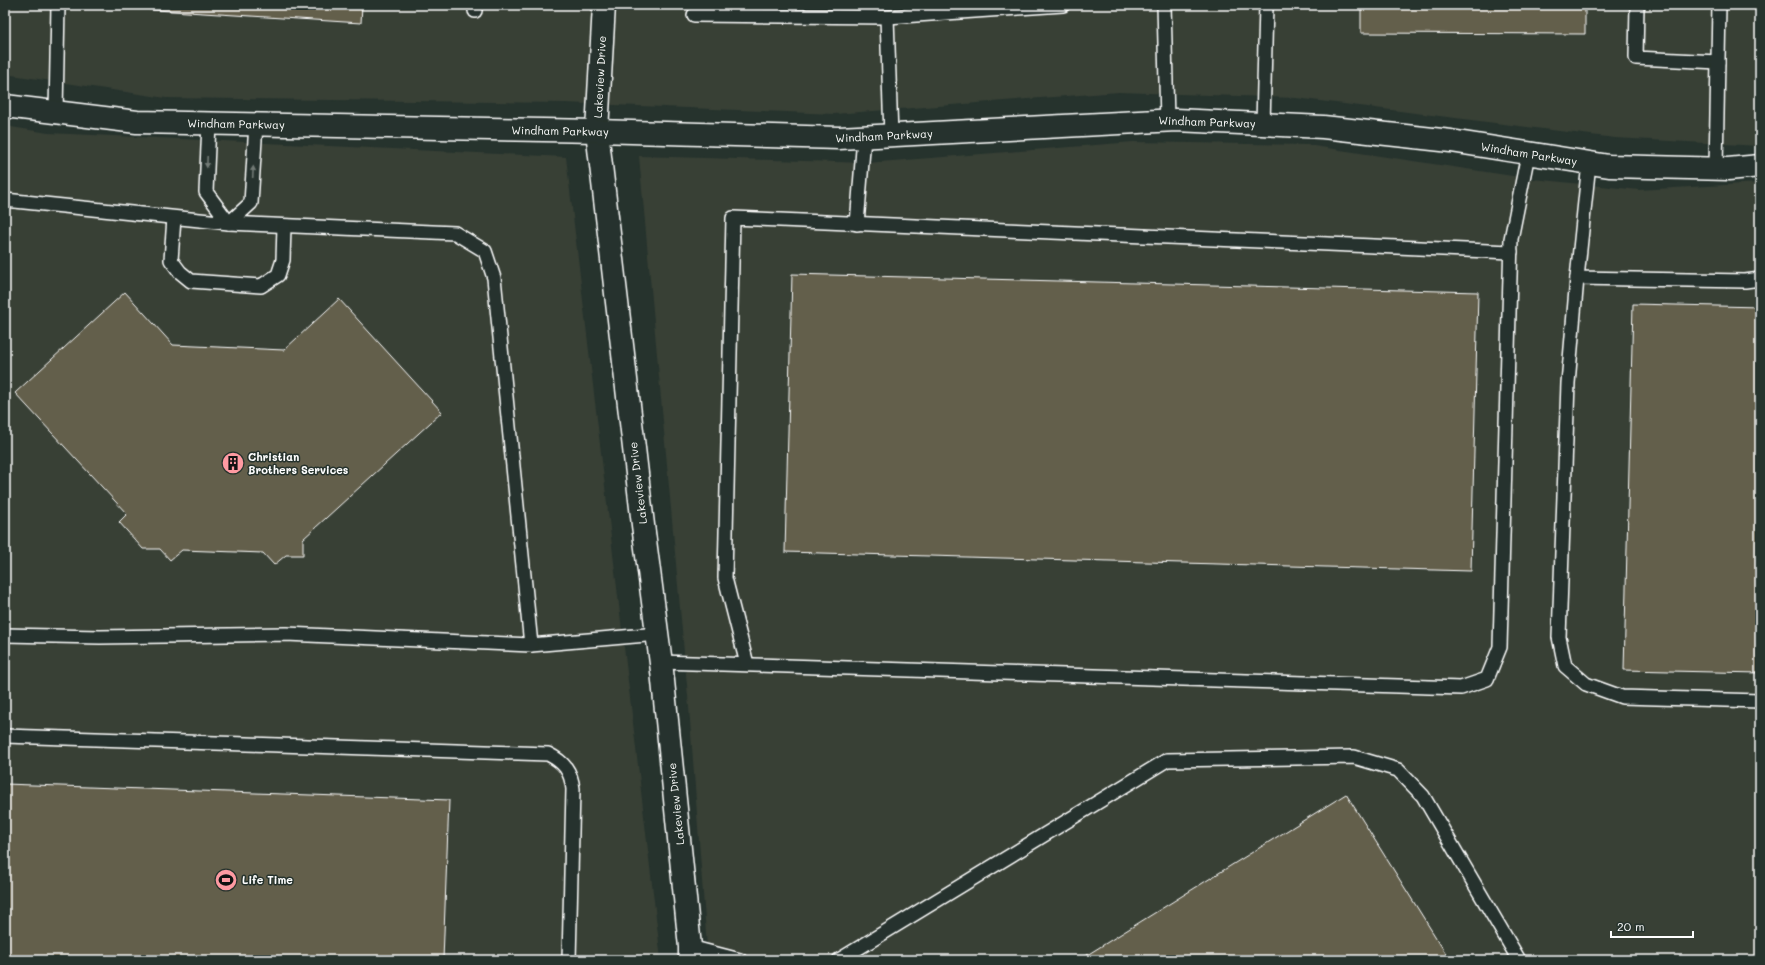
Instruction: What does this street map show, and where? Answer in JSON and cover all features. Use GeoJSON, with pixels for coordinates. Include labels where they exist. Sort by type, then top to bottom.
{"type":"FeatureCollection","features":[{"type":"Feature","properties":{"kind":"street","name":"Lakeview Drive"},"geometry":{"type":"LineString","coordinates":[[604,5],[597,131],[643,525],[658,634],[690,954]]}},
{"type":"Feature","properties":{"kind":"street","name":"Windham Parkway"},"geometry":{"type":"LineString","coordinates":[[5,106],[137,122],[597,131],[839,138],[1167,120],[1323,127],[1451,141],[1609,166],[1716,168],[1760,166]]}},
{"type":"Feature","properties":{"kind":"lane"},"geometry":{"type":"LineString","coordinates":[[56,112],[58,5]]}},
{"type":"Feature","properties":{"kind":"lane"},"geometry":{"type":"LineString","coordinates":[[694,15],[887,17],[1063,5]]}},
{"type":"Feature","properties":{"kind":"lane"},"geometry":{"type":"LineString","coordinates":[[1164,5],[1167,120]]}},
{"type":"Feature","properties":{"kind":"lane"},"geometry":{"type":"LineString","coordinates":[[1263,124],[1266,5]]}},
{"type":"Feature","properties":{"kind":"lane"},"geometry":{"type":"LineString","coordinates":[[1637,5],[1636,58],[1718,62]]}},
{"type":"Feature","properties":{"kind":"lane"},"geometry":{"type":"LineString","coordinates":[[1716,168],[1719,5]]}},
{"type":"Feature","properties":{"kind":"lane"},"geometry":{"type":"LineString","coordinates":[[887,17],[891,136]]}},
{"type":"Feature","properties":{"kind":"lane"},"geometry":{"type":"LineString","coordinates":[[209,123],[206,192],[228,223]]}},
{"type":"Feature","properties":{"kind":"lane"},"geometry":{"type":"LineString","coordinates":[[228,223],[251,203],[256,124]]}},
{"type":"Feature","properties":{"kind":"lane"},"geometry":{"type":"LineString","coordinates":[[857,224],[864,137]]}},
{"type":"Feature","properties":{"kind":"lane"},"geometry":{"type":"LineString","coordinates":[[661,662],[1461,688],[1486,679],[1500,647],[1511,239],[1528,154]]}},
{"type":"Feature","properties":{"kind":"lane"},"geometry":{"type":"LineString","coordinates":[[1589,163],[1568,383],[1559,637],[1565,666],[1586,684],[1622,697],[1760,702]]}},
{"type":"Feature","properties":{"kind":"lane"},"geometry":{"type":"LineString","coordinates":[[5,200],[228,223],[455,233],[485,251],[494,278],[531,645]]}},
{"type":"Feature","properties":{"kind":"lane"},"geometry":{"type":"LineString","coordinates":[[174,218],[171,260],[180,272],[191,281],[261,286],[278,275],[283,260],[284,226]]}},
{"type":"Feature","properties":{"kind":"lane"},"geometry":{"type":"LineString","coordinates":[[747,664],[725,578],[734,218],[1511,252]]}},
{"type":"Feature","properties":{"kind":"lane"},"geometry":{"type":"LineString","coordinates":[[1577,278],[1745,281],[1760,279]]}},
{"type":"Feature","properties":{"kind":"lane"},"geometry":{"type":"LineString","coordinates":[[5,635],[100,637],[286,634],[531,645],[658,634]]}},
{"type":"Feature","properties":{"kind":"lane"},"geometry":{"type":"LineString","coordinates":[[5,736],[548,754],[558,759],[567,767],[572,777],[574,789],[569,960]]}},
{"type":"Feature","properties":{"kind":"lane"},"geometry":{"type":"LineString","coordinates":[[839,960],[1167,760],[1354,757],[1398,770],[1423,796],[1519,960]]}},
{"type":"Feature","properties":{"kind":"lane"},"geometry":{"type":"LineString","coordinates":[[690,954],[740,960]]}},
{"type":"Feature","properties":{"kind":"shaded area"},"geometry":{"type":"Polygon","coordinates":[[[5,5],[1760,5],[1760,146],[1615,138],[1296,98],[1119,92],[834,114],[565,103],[166,98],[5,74],[5,5]]]}},
{"type":"Feature","properties":{"kind":"shaded area"},"geometry":{"type":"Polygon","coordinates":[[[5,126],[48,133],[566,157],[661,960],[5,960],[5,126]]]}},
{"type":"Feature","properties":{"kind":"shaded area"},"geometry":{"type":"Polygon","coordinates":[[[1133,142],[1307,145],[1533,179],[1639,190],[1760,183],[1760,960],[708,960],[689,707],[639,156],[867,163],[1133,142]]]}},
{"type":"Feature","properties":{"kind":"building"},"geometry":{"type":"Polygon","coordinates":[[[140,5],[362,5],[361,23],[140,9],[140,5]]]}},
{"type":"Feature","properties":{"kind":"building"},"geometry":{"type":"Polygon","coordinates":[[[1361,5],[1585,5],[1585,34],[1361,33],[1361,5]]]}},
{"type":"Feature","properties":{"kind":"building"},"geometry":{"type":"Polygon","coordinates":[[[792,274],[1478,292],[1471,571],[785,552],[792,274]]]}},
{"type":"Feature","properties":{"kind":"building","name":"Christian Brothers Services"},"geometry":{"type":"Polygon","coordinates":[[[125,292],[173,345],[284,350],[339,299],[442,412],[303,539],[303,555],[286,555],[274,565],[263,553],[182,550],[170,560],[160,549],[143,549],[119,522],[127,514],[15,393],[125,292]]]}},
{"type":"Feature","properties":{"kind":"building"},"geometry":{"type":"Polygon","coordinates":[[[1633,304],[1760,307],[1760,673],[1624,670],[1633,304]]]}},
{"type":"Feature","properties":{"kind":"building","name":"Life Time"},"geometry":{"type":"Polygon","coordinates":[[[5,784],[449,800],[443,960],[5,960],[5,784]]]}},
{"type":"Feature","properties":{"kind":"building"},"geometry":{"type":"Polygon","coordinates":[[[1346,794],[1450,960],[1079,960],[1346,794]]]}},
{"type":"Feature","properties":{"kind":"place","name":"Christian Brothers Services"},"geometry":{"type":"Point","coordinates":[233,463]}},
{"type":"Feature","properties":{"kind":"place","name":"Life Time"},"geometry":{"type":"Point","coordinates":[226,880]}}]}
